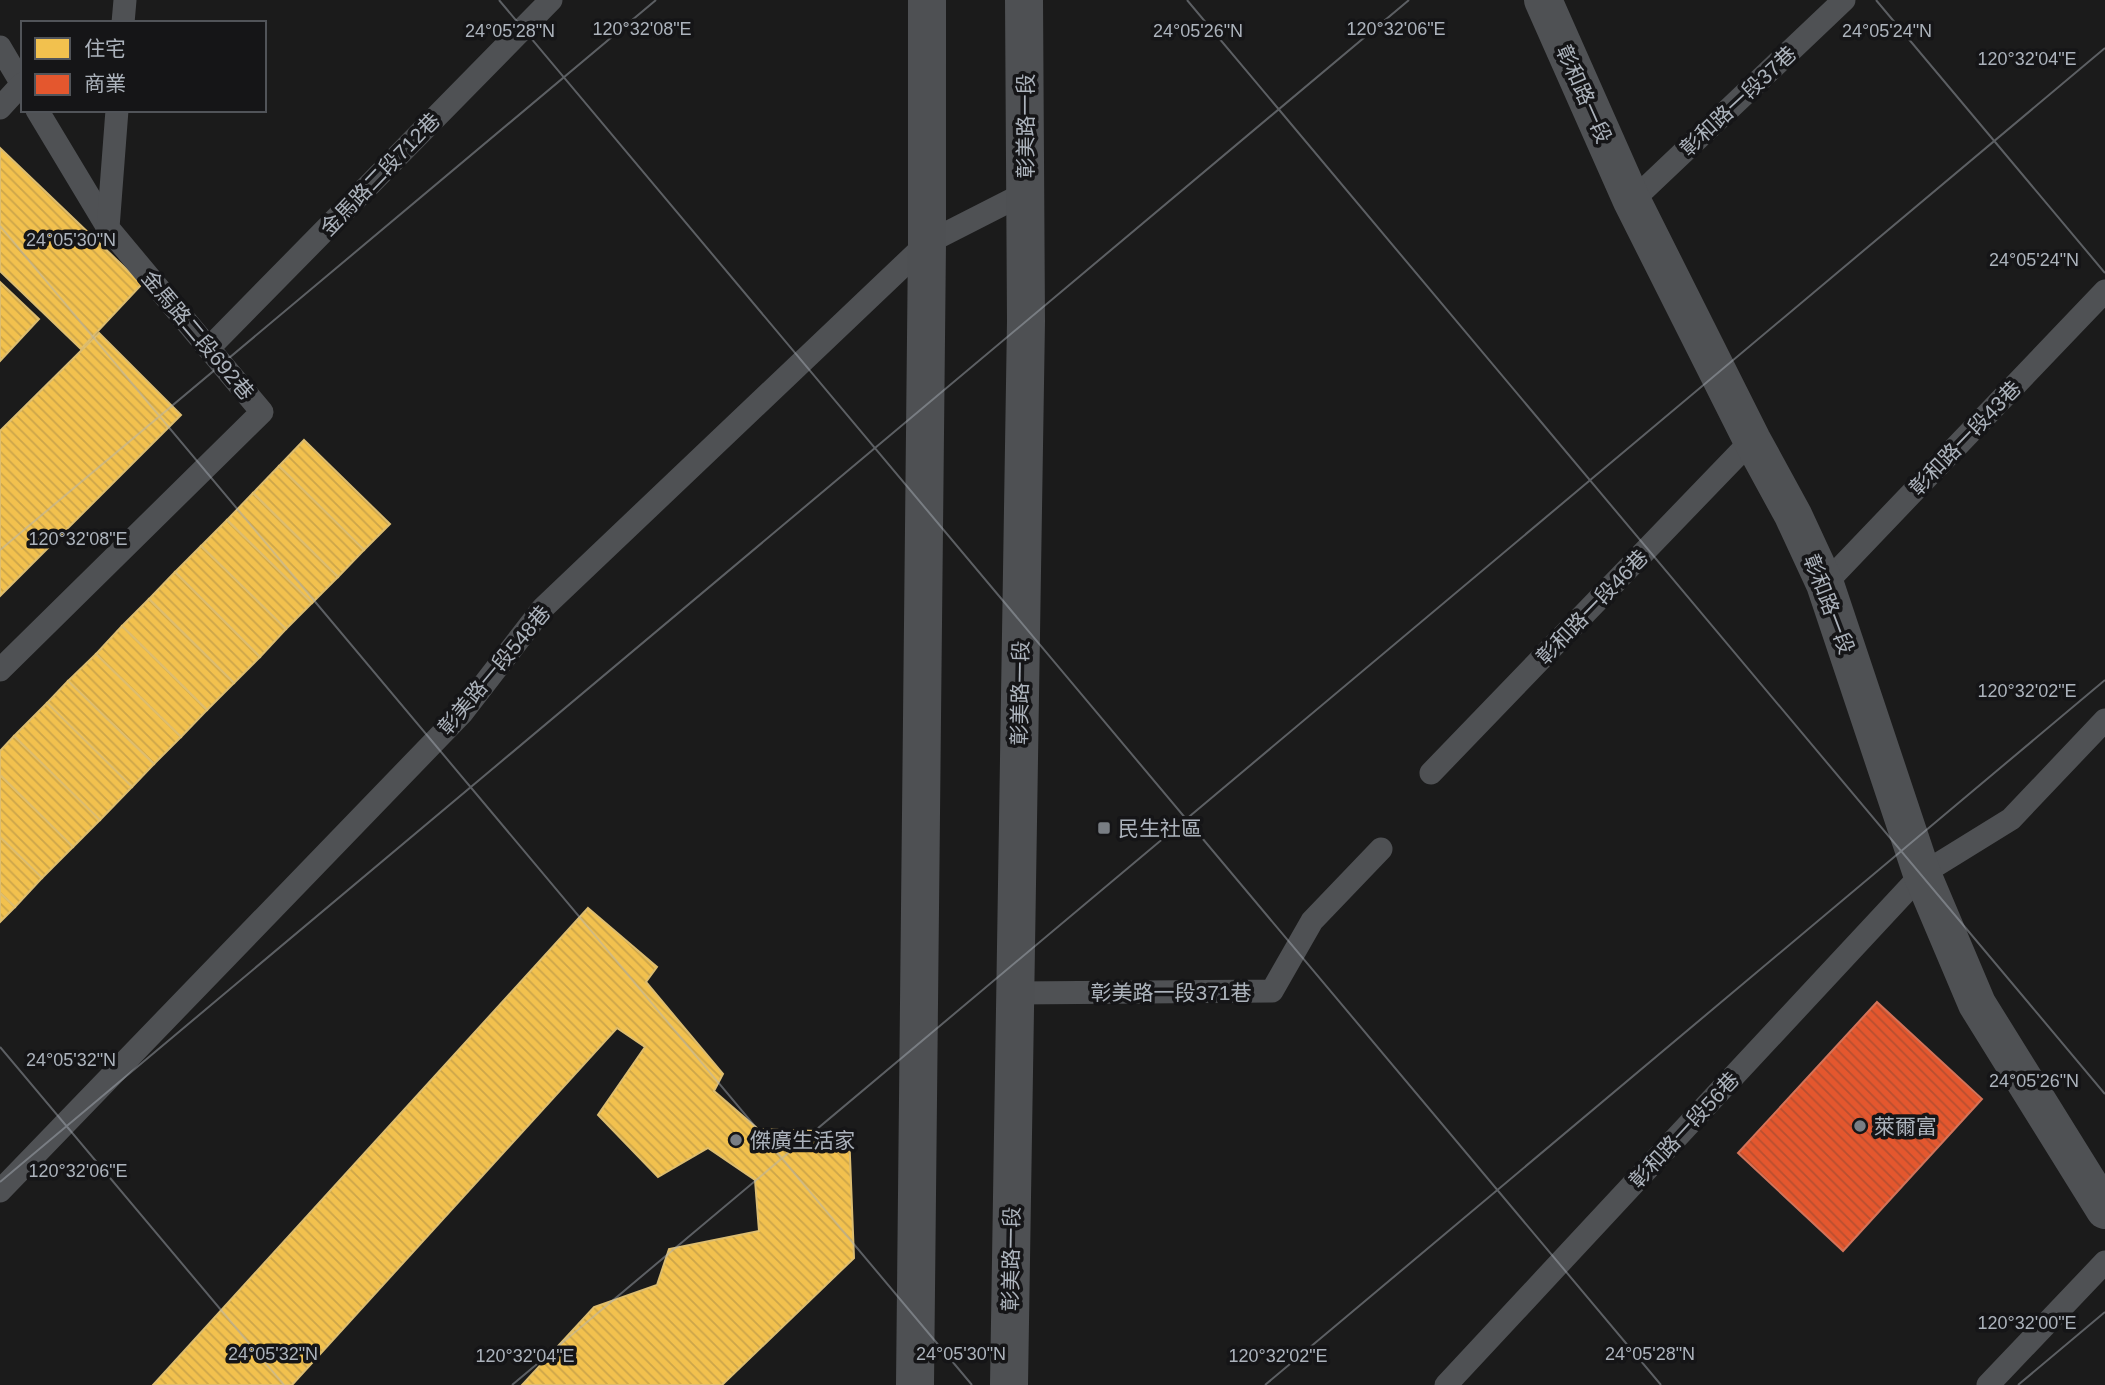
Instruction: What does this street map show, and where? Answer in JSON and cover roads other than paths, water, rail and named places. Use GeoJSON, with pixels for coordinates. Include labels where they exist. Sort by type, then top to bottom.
{"type":"FeatureCollection","features":[{"type":"Feature","properties":{"kind":"main road"},"geometry":{"type":"LineString","coordinates":[[915,1385],[927,243],[927,0]]}},
{"type":"Feature","properties":{"kind":"main road","name":"彰美路一段"},"geometry":{"type":"LineString","coordinates":[[1009,1385],[1026,321],[1024,0]]}},
{"type":"Feature","properties":{"kind":"street","name":"彰和路一段"},"geometry":{"type":"LineString","coordinates":[[1543,0],[1632,201],[1752,440],[1793,515],[1825,584],[1923,874],[1977,1004],[2105,1210]]}},
{"type":"Feature","properties":{"kind":"lane"},"geometry":{"type":"LineString","coordinates":[[123,21],[125,0]]}},
{"type":"Feature","properties":{"kind":"lane","name":"金馬路二段712巷"},"geometry":{"type":"LineString","coordinates":[[209,348],[551,0]]}},
{"type":"Feature","properties":{"kind":"lane","name":"彰和路一段37巷"},"geometry":{"type":"LineString","coordinates":[[1632,201],[1844,0]]}},
{"type":"Feature","properties":{"kind":"lane"},"geometry":{"type":"LineString","coordinates":[[0,47],[21,83]]}},
{"type":"Feature","properties":{"kind":"lane"},"geometry":{"type":"LineString","coordinates":[[0,108],[21,86]]}},
{"type":"Feature","properties":{"kind":"lane","name":"金馬路二段692巷"},"geometry":{"type":"LineString","coordinates":[[0,670],[262,412],[108,228],[38,112]]}},
{"type":"Feature","properties":{"kind":"lane"},"geometry":{"type":"LineString","coordinates":[[108,228],[117,112]]}},
{"type":"Feature","properties":{"kind":"lane","name":"彰美路一段548巷"},"geometry":{"type":"LineString","coordinates":[[0,1191],[462,713],[543,608],[927,243],[1025,193]]}},
{"type":"Feature","properties":{"kind":"lane","name":"彰和路一段43巷"},"geometry":{"type":"LineString","coordinates":[[1825,584],[2105,291]]}},
{"type":"Feature","properties":{"kind":"lane","name":"彰和路一段46巷"},"geometry":{"type":"LineString","coordinates":[[1431,773],[1752,440]]}},
{"type":"Feature","properties":{"kind":"lane","name":"彰和路一段56巷"},"geometry":{"type":"LineString","coordinates":[[1446,1385],[1923,874],[2011,820],[2105,720]]}},
{"type":"Feature","properties":{"kind":"lane","name":"彰美路一段371巷"},"geometry":{"type":"LineString","coordinates":[[1015,993],[1272,991],[1312,921],[1381,849]]}},
{"type":"Feature","properties":{"kind":"lane"},"geometry":{"type":"LineString","coordinates":[[1988,1385],[2105,1262]]}},
{"type":"Feature","properties":{"kind":"place","name":"民生社區"},"geometry":{"type":"Point","coordinates":[1104,828]}},
{"type":"Feature","properties":{"kind":"place","name":"萊爾富"},"geometry":{"type":"Point","coordinates":[1860,1126]}},
{"type":"Feature","properties":{"kind":"place","name":"傑廣生活家"},"geometry":{"type":"Point","coordinates":[736,1140]}}]}
